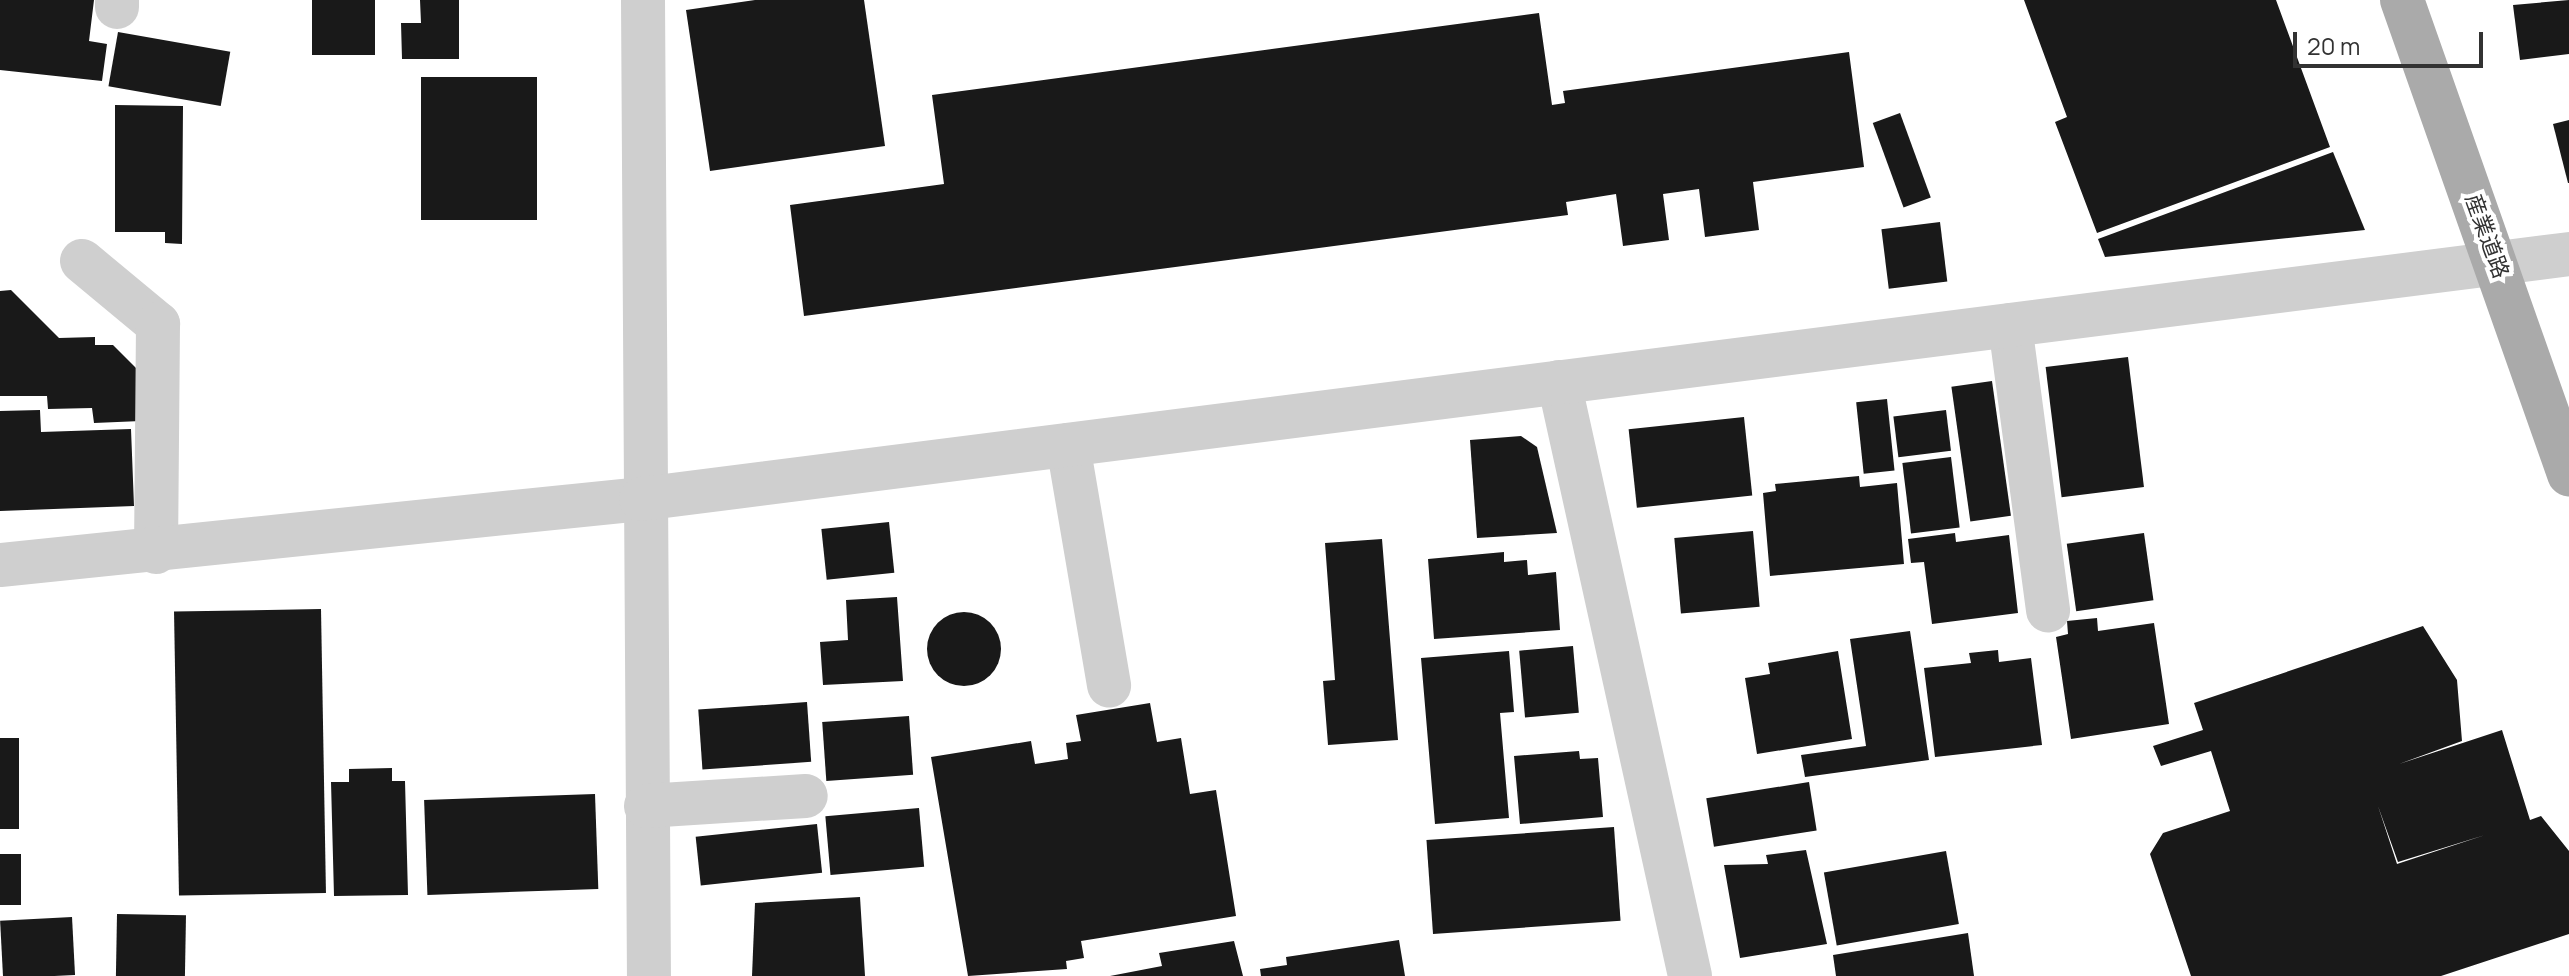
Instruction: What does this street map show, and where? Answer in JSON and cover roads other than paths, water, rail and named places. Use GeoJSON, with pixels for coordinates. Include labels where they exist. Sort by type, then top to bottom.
{"type":"FeatureCollection","features":[{"type":"Feature","properties":{"kind":"main road","name":"産業道路"},"geometry":{"type":"LineString","coordinates":[[2402,0],[2498,263],[2569,474]]}},
{"type":"Feature","properties":{"kind":"street"},"geometry":{"type":"LineString","coordinates":[[643,0],[641,499],[649,976]]}},
{"type":"Feature","properties":{"kind":"street"},"geometry":{"type":"LineString","coordinates":[[0,565],[156,552],[641,499],[2569,254]]}},
{"type":"Feature","properties":{"kind":"street"},"geometry":{"type":"LineString","coordinates":[[82,261],[158,324],[156,552]]}},
{"type":"Feature","properties":{"kind":"street"},"geometry":{"type":"LineString","coordinates":[[2010,325],[2048,610]]}},
{"type":"Feature","properties":{"kind":"street"},"geometry":{"type":"LineString","coordinates":[[1559,382],[1690,976]]}},
{"type":"Feature","properties":{"kind":"street"},"geometry":{"type":"LineString","coordinates":[[1068,445],[1109,686]]}},
{"type":"Feature","properties":{"kind":"street"},"geometry":{"type":"LineString","coordinates":[[646,806],[806,796]]}}]}
